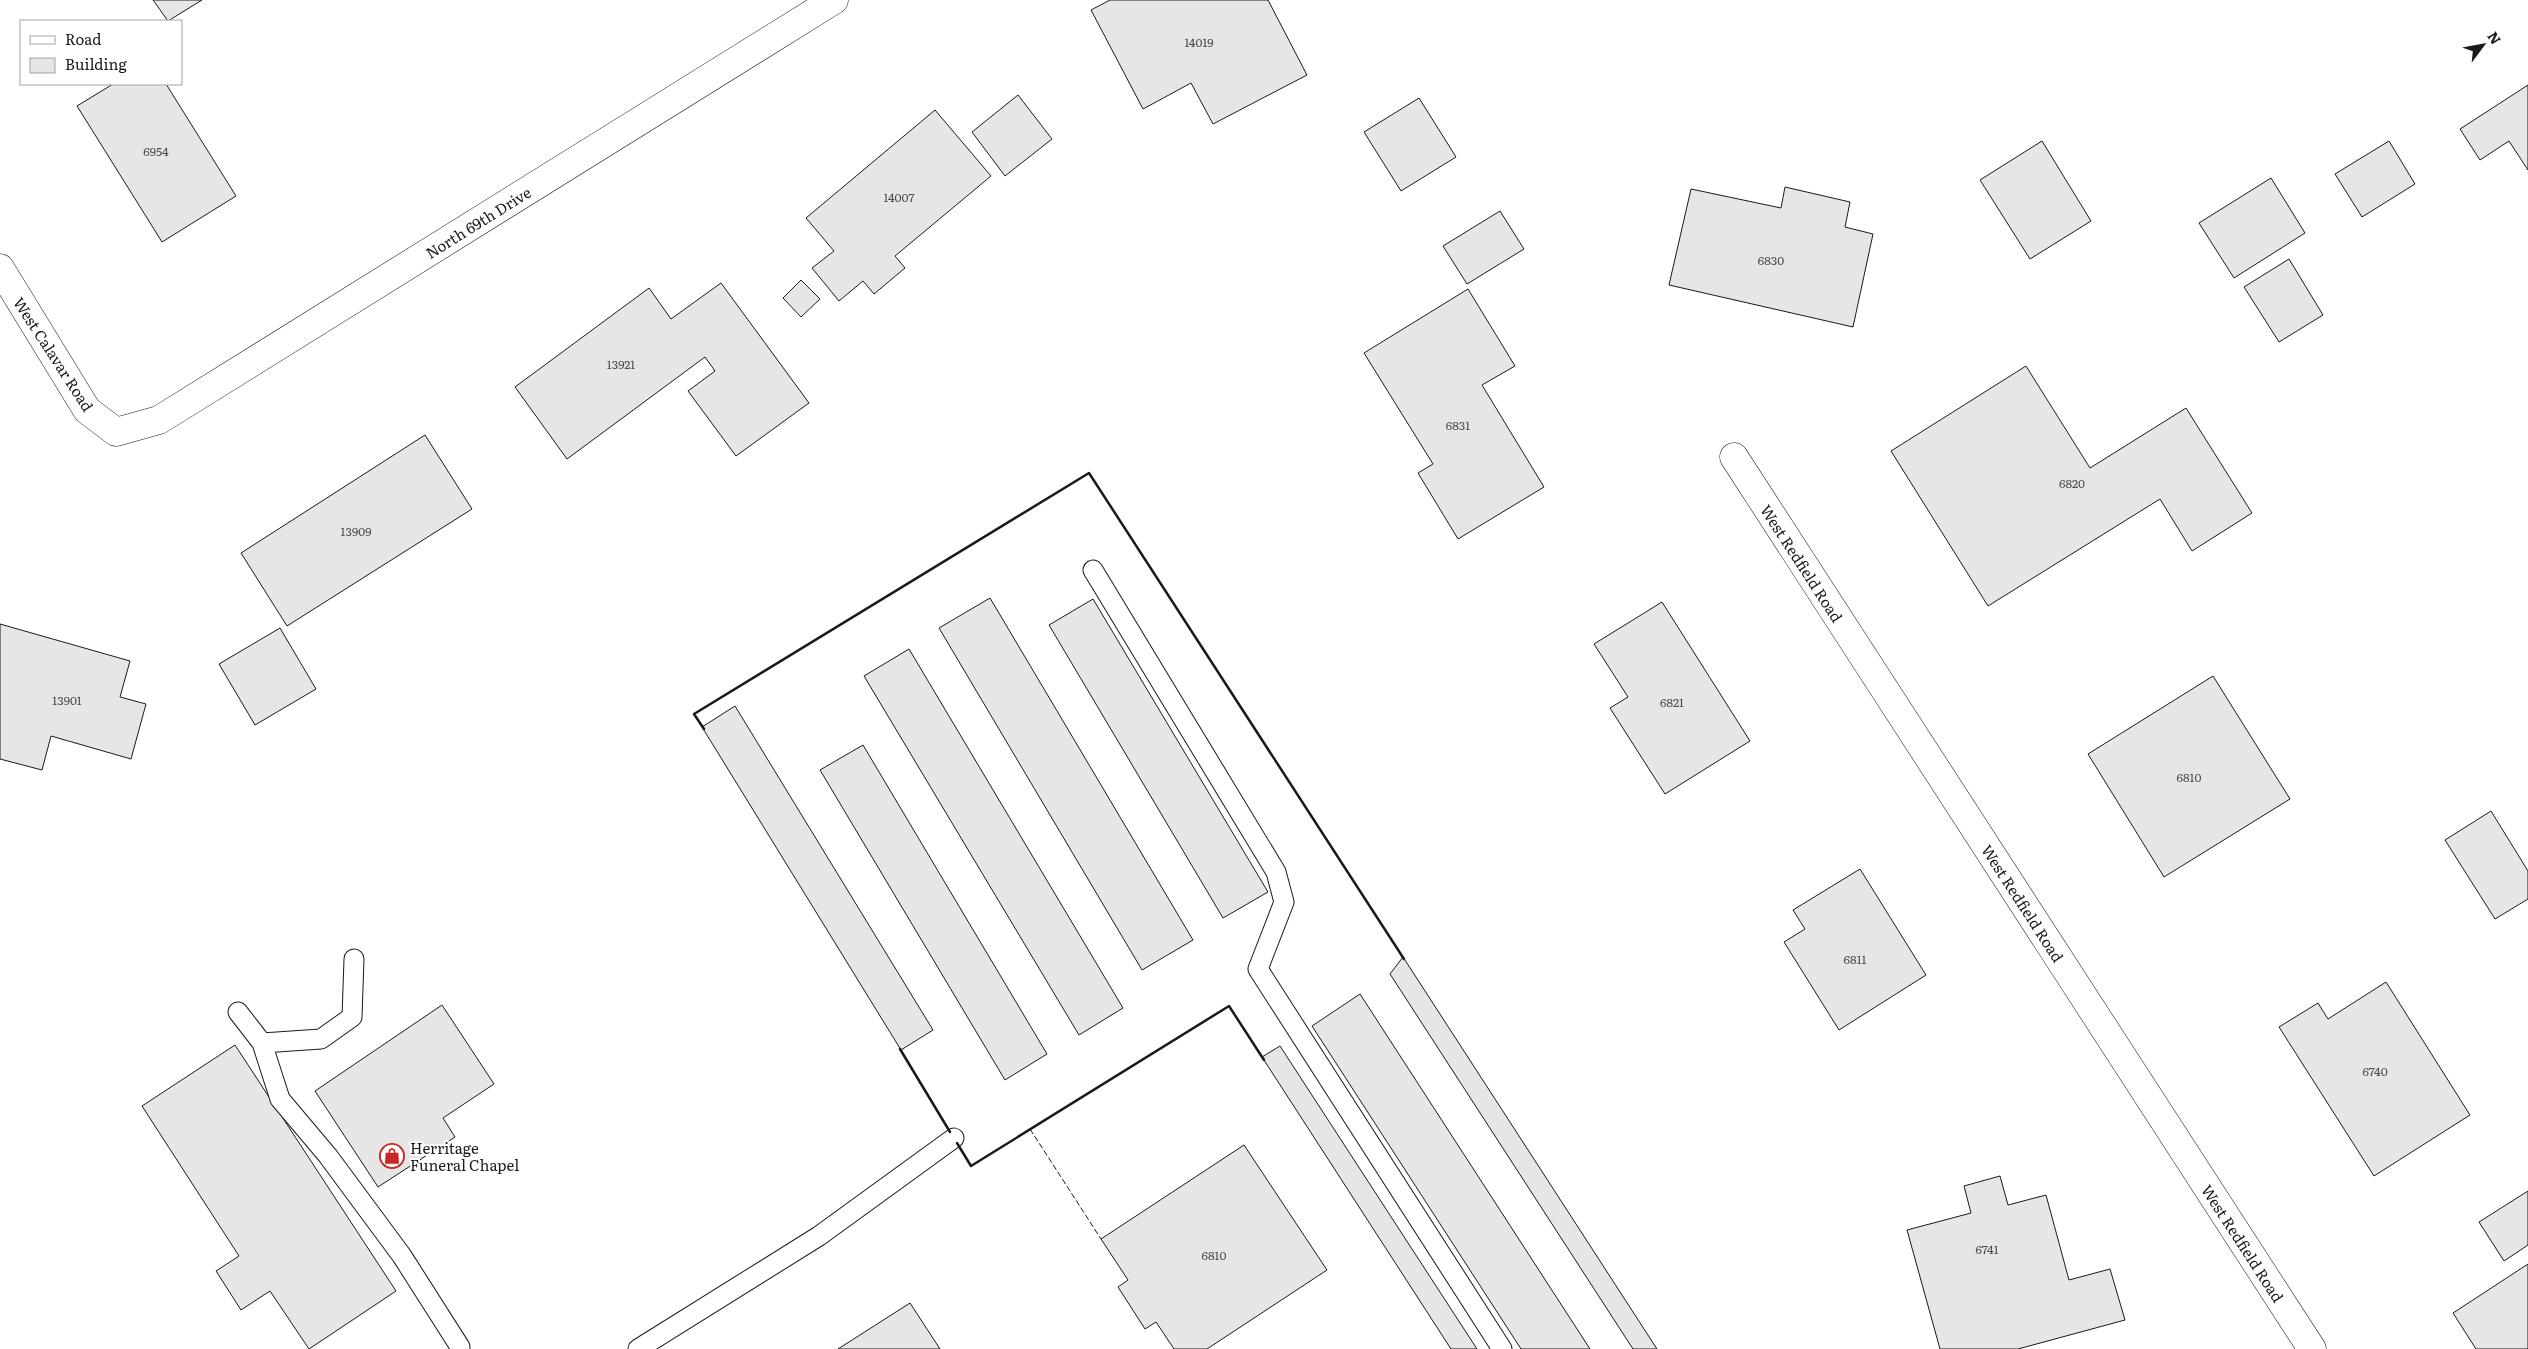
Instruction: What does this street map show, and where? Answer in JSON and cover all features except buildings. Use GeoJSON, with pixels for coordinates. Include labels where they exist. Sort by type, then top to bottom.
{"type":"FeatureCollection","features":[{"type":"Feature","properties":{"kind":"street","name":"North 69th Drive"},"geometry":{"type":"LineString","coordinates":[[116,432],[159,420],[834,0]]}},
{"type":"Feature","properties":{"kind":"street","name":"West Calavar Road"},"geometry":{"type":"LineString","coordinates":[[0,268],[87,410],[116,432]]}},
{"type":"Feature","properties":{"kind":"street","name":"West Redfield Road"},"geometry":{"type":"LineString","coordinates":[[1734,457],[2312,1349]]}},
{"type":"Feature","properties":{"kind":"lane"},"geometry":{"type":"LineString","coordinates":[[1093,570],[1276,872],[1284,902],[1258,969],[1502,1349]]}},
{"type":"Feature","properties":{"kind":"lane"},"geometry":{"type":"LineString","coordinates":[[262,1043],[321,1039],[352,1018],[354,959]]}},
{"type":"Feature","properties":{"kind":"lane"},"geometry":{"type":"LineString","coordinates":[[238,1012],[262,1043],[280,1099],[328,1156],[402,1256],[460,1347]]}},
{"type":"Feature","properties":{"kind":"lane"},"geometry":{"type":"LineString","coordinates":[[638,1349],[819,1236],[954,1138]]}},
{"type":"Feature","properties":{"kind":"fence"},"geometry":{"type":"LineString","coordinates":[[1030,1129],[1101,1239]]}},
{"type":"Feature","properties":{"kind":"wall"},"geometry":{"type":"LineString","coordinates":[[704,729],[694,714],[1089,473],[1404,959]]}},
{"type":"Feature","properties":{"kind":"wall"},"geometry":{"type":"LineString","coordinates":[[957,1143],[971,1166],[1229,1006],[1264,1060]]}},
{"type":"Feature","properties":{"kind":"wall"},"geometry":{"type":"LineString","coordinates":[[900,1049],[950,1132]]}},
{"type":"Feature","properties":{"kind":"place","name":"Herritage Funeral Chapel"},"geometry":{"type":"Point","coordinates":[392,1156]}}]}
